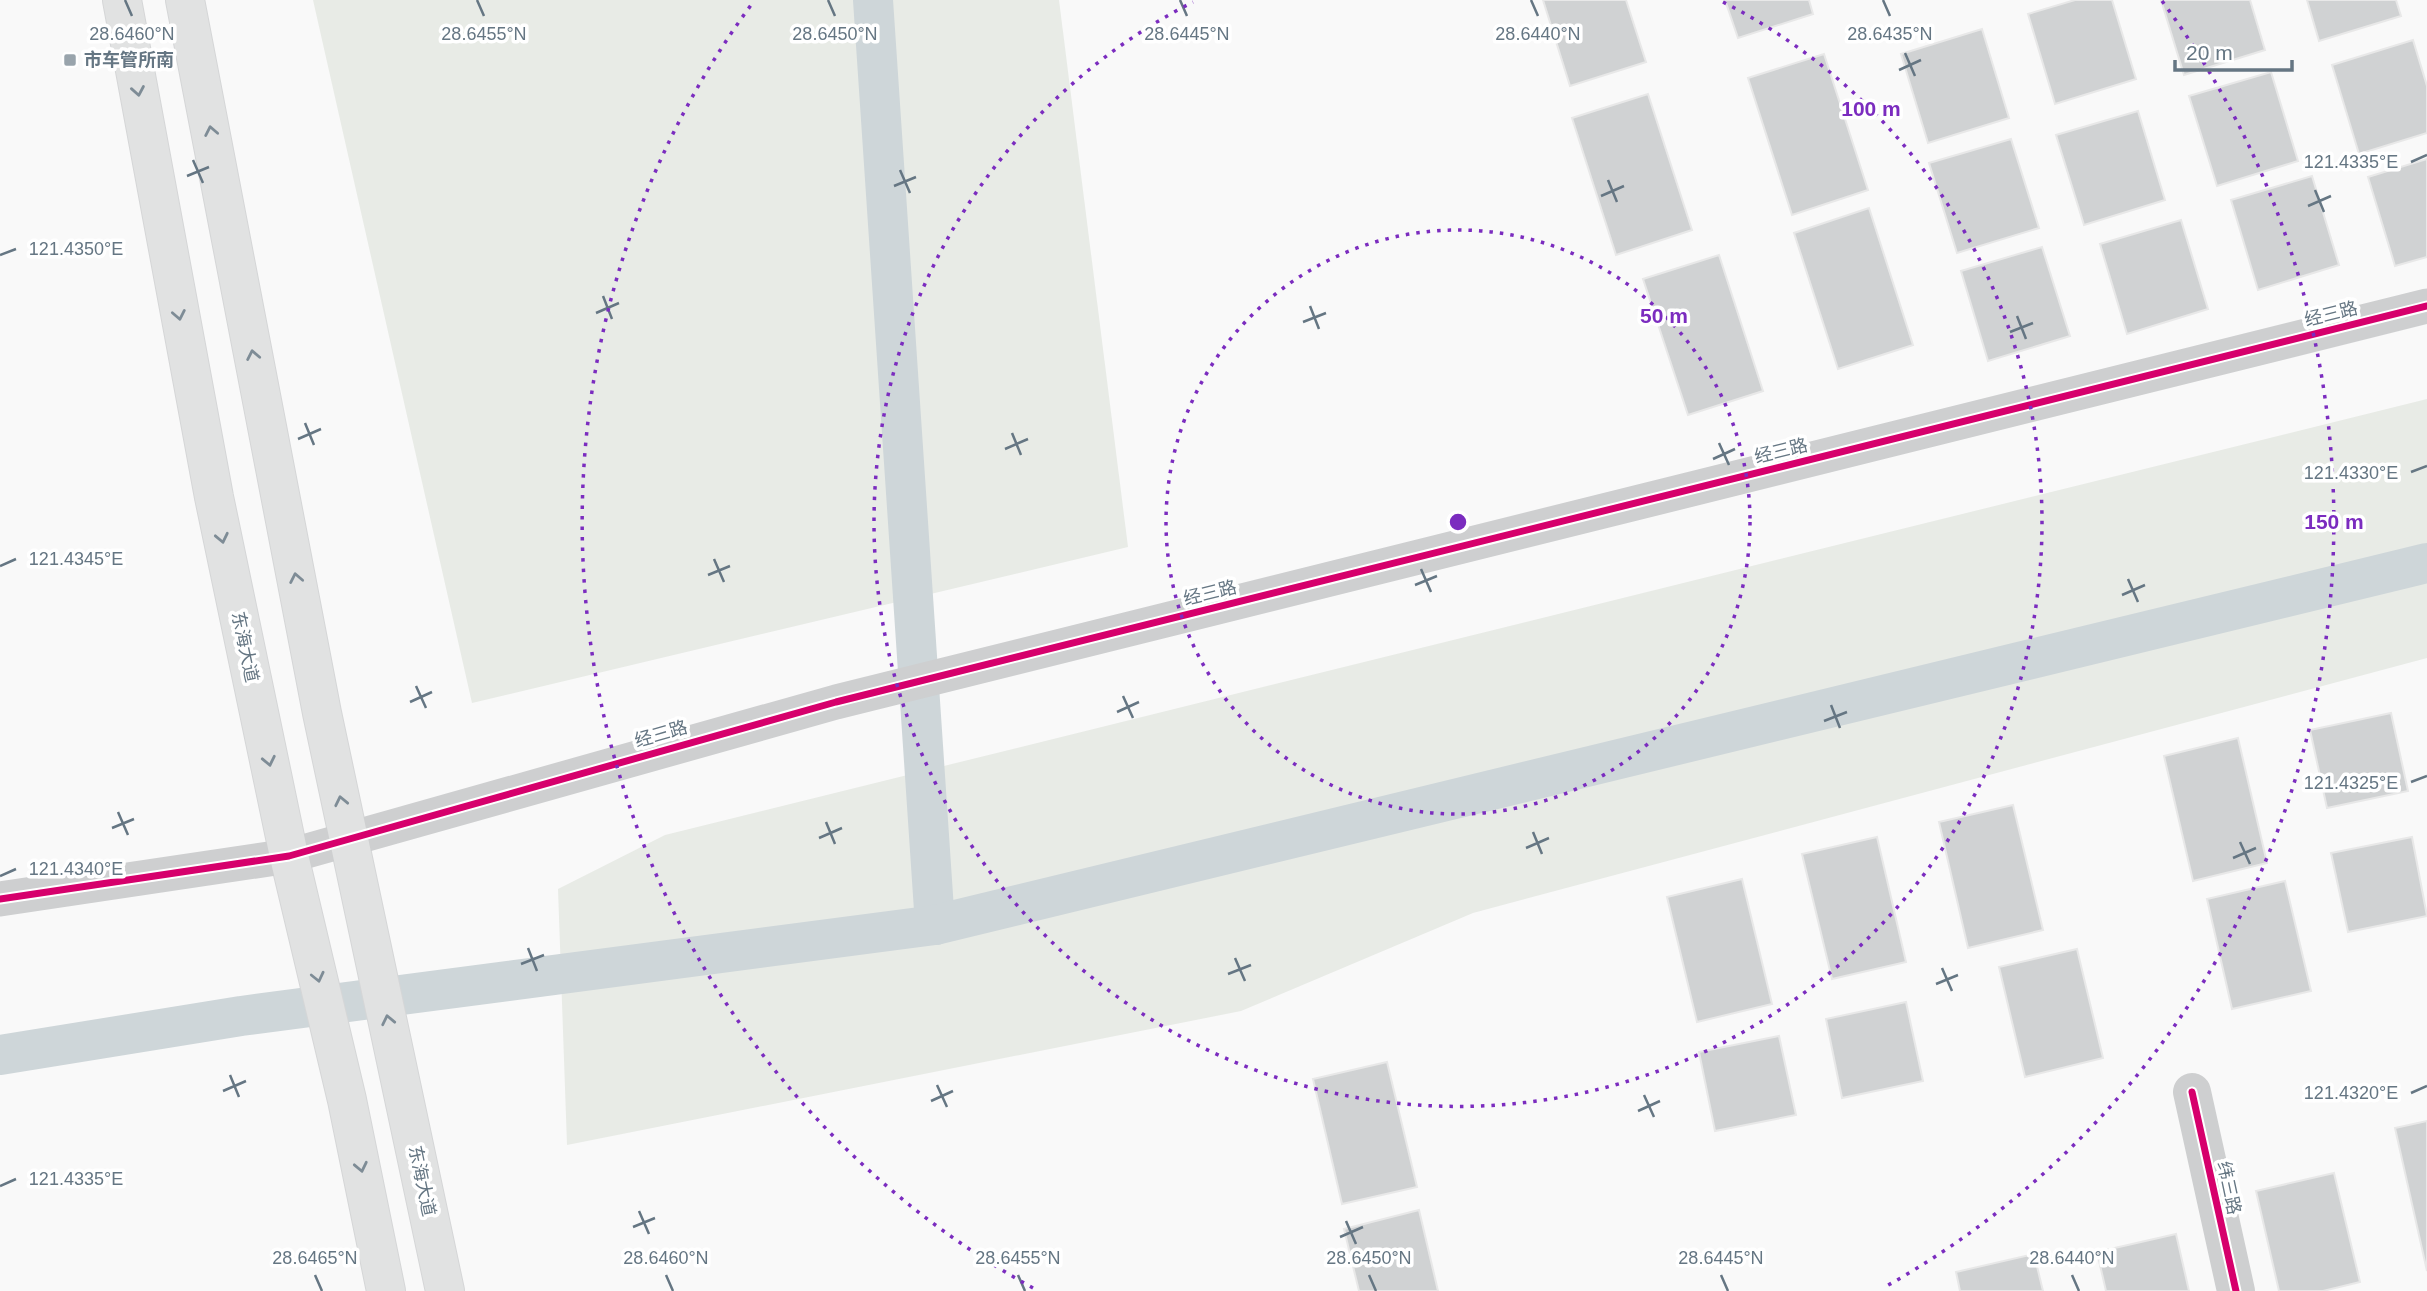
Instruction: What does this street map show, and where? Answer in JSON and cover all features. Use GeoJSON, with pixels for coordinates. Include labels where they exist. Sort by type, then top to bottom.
{"type":"FeatureCollection","features":[{"type":"Feature","properties":{"kind":"main road","name":"东海大道"},"geometry":{"type":"LineString","coordinates":[[122,0],[211,483],[289,856],[347,1100],[386,1291]]}},
{"type":"Feature","properties":{"kind":"main road","name":"东海大道"},"geometry":{"type":"LineString","coordinates":[[185,0],[278,488],[445,1291]]}},
{"type":"Feature","properties":{"kind":"street","name":"经三路"},"geometry":{"type":"LineString","coordinates":[[0,899],[289,856],[836,702],[2427,306]]}},
{"type":"Feature","properties":{"kind":"street","name":"纬三路"},"geometry":{"type":"LineString","coordinates":[[2192,1092],[2236,1291]]}},
{"type":"Feature","properties":{"kind":"shaded area"},"geometry":{"type":"Polygon","coordinates":[[[313,0],[1059,0],[1128,547],[472,703],[313,0]]]}},
{"type":"Feature","properties":{"kind":"shaded area"},"geometry":{"type":"Polygon","coordinates":[[[2427,399],[2427,658],[1473,913],[1241,1011],[567,1145],[558,889],[665,835],[2427,399]]]}},
{"type":"Feature","properties":{"kind":"building"},"geometry":{"type":"Polygon","coordinates":[[[1543,0],[1626,0],[1646,62],[1570,86],[1543,0]]]}},
{"type":"Feature","properties":{"kind":"building"},"geometry":{"type":"Polygon","coordinates":[[[1725,0],[1809,0],[1813,14],[1738,38],[1725,0]]]}},
{"type":"Feature","properties":{"kind":"building"},"geometry":{"type":"Polygon","coordinates":[[[2075,0],[2112,0],[2136,79],[2055,104],[2028,14],[2075,0]]]}},
{"type":"Feature","properties":{"kind":"building"},"geometry":{"type":"Polygon","coordinates":[[[2161,0],[2250,0],[2265,50],[2184,75],[2161,0]]]}},
{"type":"Feature","properties":{"kind":"building"},"geometry":{"type":"Polygon","coordinates":[[[2307,0],[2396,0],[2401,16],[2319,41],[2307,0]]]}},
{"type":"Feature","properties":{"kind":"building"},"geometry":{"type":"Polygon","coordinates":[[[1982,29],[2009,118],[1928,143],[1901,54],[1982,29]]]}},
{"type":"Feature","properties":{"kind":"building"},"geometry":{"type":"Polygon","coordinates":[[[2413,40],[2427,86],[2427,133],[2359,154],[2332,65],[2413,40]]]}},
{"type":"Feature","properties":{"kind":"building"},"geometry":{"type":"Polygon","coordinates":[[[1824,54],[1868,190],[1792,215],[1748,78],[1824,54]]]}},
{"type":"Feature","properties":{"kind":"building"},"geometry":{"type":"Polygon","coordinates":[[[2271,72],[2298,161],[2217,186],[2189,96],[2271,72]]]}},
{"type":"Feature","properties":{"kind":"building"},"geometry":{"type":"Polygon","coordinates":[[[1648,94],[1692,230],[1616,255],[1572,118],[1648,94]]]}},
{"type":"Feature","properties":{"kind":"building"},"geometry":{"type":"Polygon","coordinates":[[[2138,111],[2165,200],[2084,225],[2056,135],[2138,111]]]}},
{"type":"Feature","properties":{"kind":"building"},"geometry":{"type":"Polygon","coordinates":[[[2011,139],[2039,228],[1957,253],[1929,163],[2011,139]]]}},
{"type":"Feature","properties":{"kind":"building"},"geometry":{"type":"Polygon","coordinates":[[[2427,159],[2427,257],[2395,266],[2368,177],[2427,159]]]}},
{"type":"Feature","properties":{"kind":"building"},"geometry":{"type":"Polygon","coordinates":[[[2312,176],[2339,265],[2258,290],[2231,200],[2312,176]]]}},
{"type":"Feature","properties":{"kind":"building"},"geometry":{"type":"Polygon","coordinates":[[[1869,208],[1913,345],[1838,369],[1794,233],[1869,208]]]}},
{"type":"Feature","properties":{"kind":"building"},"geometry":{"type":"Polygon","coordinates":[[[2181,220],[2208,309],[2127,334],[2100,244],[2181,220]]]}},
{"type":"Feature","properties":{"kind":"building"},"geometry":{"type":"Polygon","coordinates":[[[2042,247],[2070,336],[1988,361],[1961,271],[2042,247]]]}},
{"type":"Feature","properties":{"kind":"building"},"geometry":{"type":"Polygon","coordinates":[[[1719,255],[1763,391],[1688,415],[1643,279],[1719,255]]]}},
{"type":"Feature","properties":{"kind":"building"},"geometry":{"type":"Polygon","coordinates":[[[2391,713],[2408,791],[2327,808],[2310,730],[2391,713]]]}},
{"type":"Feature","properties":{"kind":"building"},"geometry":{"type":"Polygon","coordinates":[[[2238,738],[2267,863],[2193,881],[2164,756],[2238,738]]]}},
{"type":"Feature","properties":{"kind":"building"},"geometry":{"type":"Polygon","coordinates":[[[2013,805],[2043,930],[1968,948],[1939,822],[2013,805]]]}},
{"type":"Feature","properties":{"kind":"building"},"geometry":{"type":"Polygon","coordinates":[[[1877,837],[1906,962],[1832,979],[1802,854],[1877,837]]]}},
{"type":"Feature","properties":{"kind":"building"},"geometry":{"type":"Polygon","coordinates":[[[2412,837],[2427,916],[2348,932],[2331,853],[2412,837]]]}},
{"type":"Feature","properties":{"kind":"building"},"geometry":{"type":"Polygon","coordinates":[[[1742,879],[1772,1004],[1697,1022],[1667,897],[1742,879]]]}},
{"type":"Feature","properties":{"kind":"building"},"geometry":{"type":"Polygon","coordinates":[[[2285,881],[2311,991],[2232,1009],[2207,899],[2285,881]]]}},
{"type":"Feature","properties":{"kind":"building"},"geometry":{"type":"Polygon","coordinates":[[[2077,949],[2103,1058],[2025,1077],[1999,967],[2077,949]]]}},
{"type":"Feature","properties":{"kind":"building"},"geometry":{"type":"Polygon","coordinates":[[[1906,1002],[1923,1081],[1842,1098],[1826,1019],[1906,1002]]]}},
{"type":"Feature","properties":{"kind":"building"},"geometry":{"type":"Polygon","coordinates":[[[1779,1036],[1796,1115],[1715,1131],[1699,1052],[1779,1036]]]}},
{"type":"Feature","properties":{"kind":"building"},"geometry":{"type":"Polygon","coordinates":[[[1387,1062],[1417,1187],[1342,1204],[1313,1079],[1387,1062]]]}},
{"type":"Feature","properties":{"kind":"building"},"geometry":{"type":"Polygon","coordinates":[[[2427,1121],[2427,1271],[2395,1128],[2427,1121]]]}},
{"type":"Feature","properties":{"kind":"building"},"geometry":{"type":"Polygon","coordinates":[[[2334,1173],[2360,1282],[2323,1291],[2279,1291],[2256,1191],[2334,1173]]]}},
{"type":"Feature","properties":{"kind":"building"},"geometry":{"type":"Polygon","coordinates":[[[1419,1210],[1438,1291],[1359,1291],[1344,1229],[1419,1210]]]}},
{"type":"Feature","properties":{"kind":"building"},"geometry":{"type":"Polygon","coordinates":[[[2176,1234],[2189,1291],[2106,1291],[2097,1252],[2176,1234]]]}},
{"type":"Feature","properties":{"kind":"building"},"geometry":{"type":"Polygon","coordinates":[[[2034,1254],[2043,1291],[1960,1291],[1956,1272],[2034,1254]]]}},
{"type":"Feature","properties":{"kind":"waterway"},"geometry":{"type":"LineString","coordinates":[[873,0],[935,925]]}},
{"type":"Feature","properties":{"kind":"waterway"},"geometry":{"type":"LineString","coordinates":[[0,1055],[241,1016],[935,925],[2427,563]]}},
{"type":"Feature","properties":{"kind":"cycle path"},"geometry":{"type":"LineString","coordinates":[[0,899],[289,856],[836,702],[2427,306]]}},
{"type":"Feature","properties":{"kind":"cycle path"},"geometry":{"type":"LineString","coordinates":[[2192,1092],[2236,1291]]}},
{"type":"Feature","properties":{"kind":"place","name":"市车管所南"},"geometry":{"type":"Point","coordinates":[70,60]}}]}
